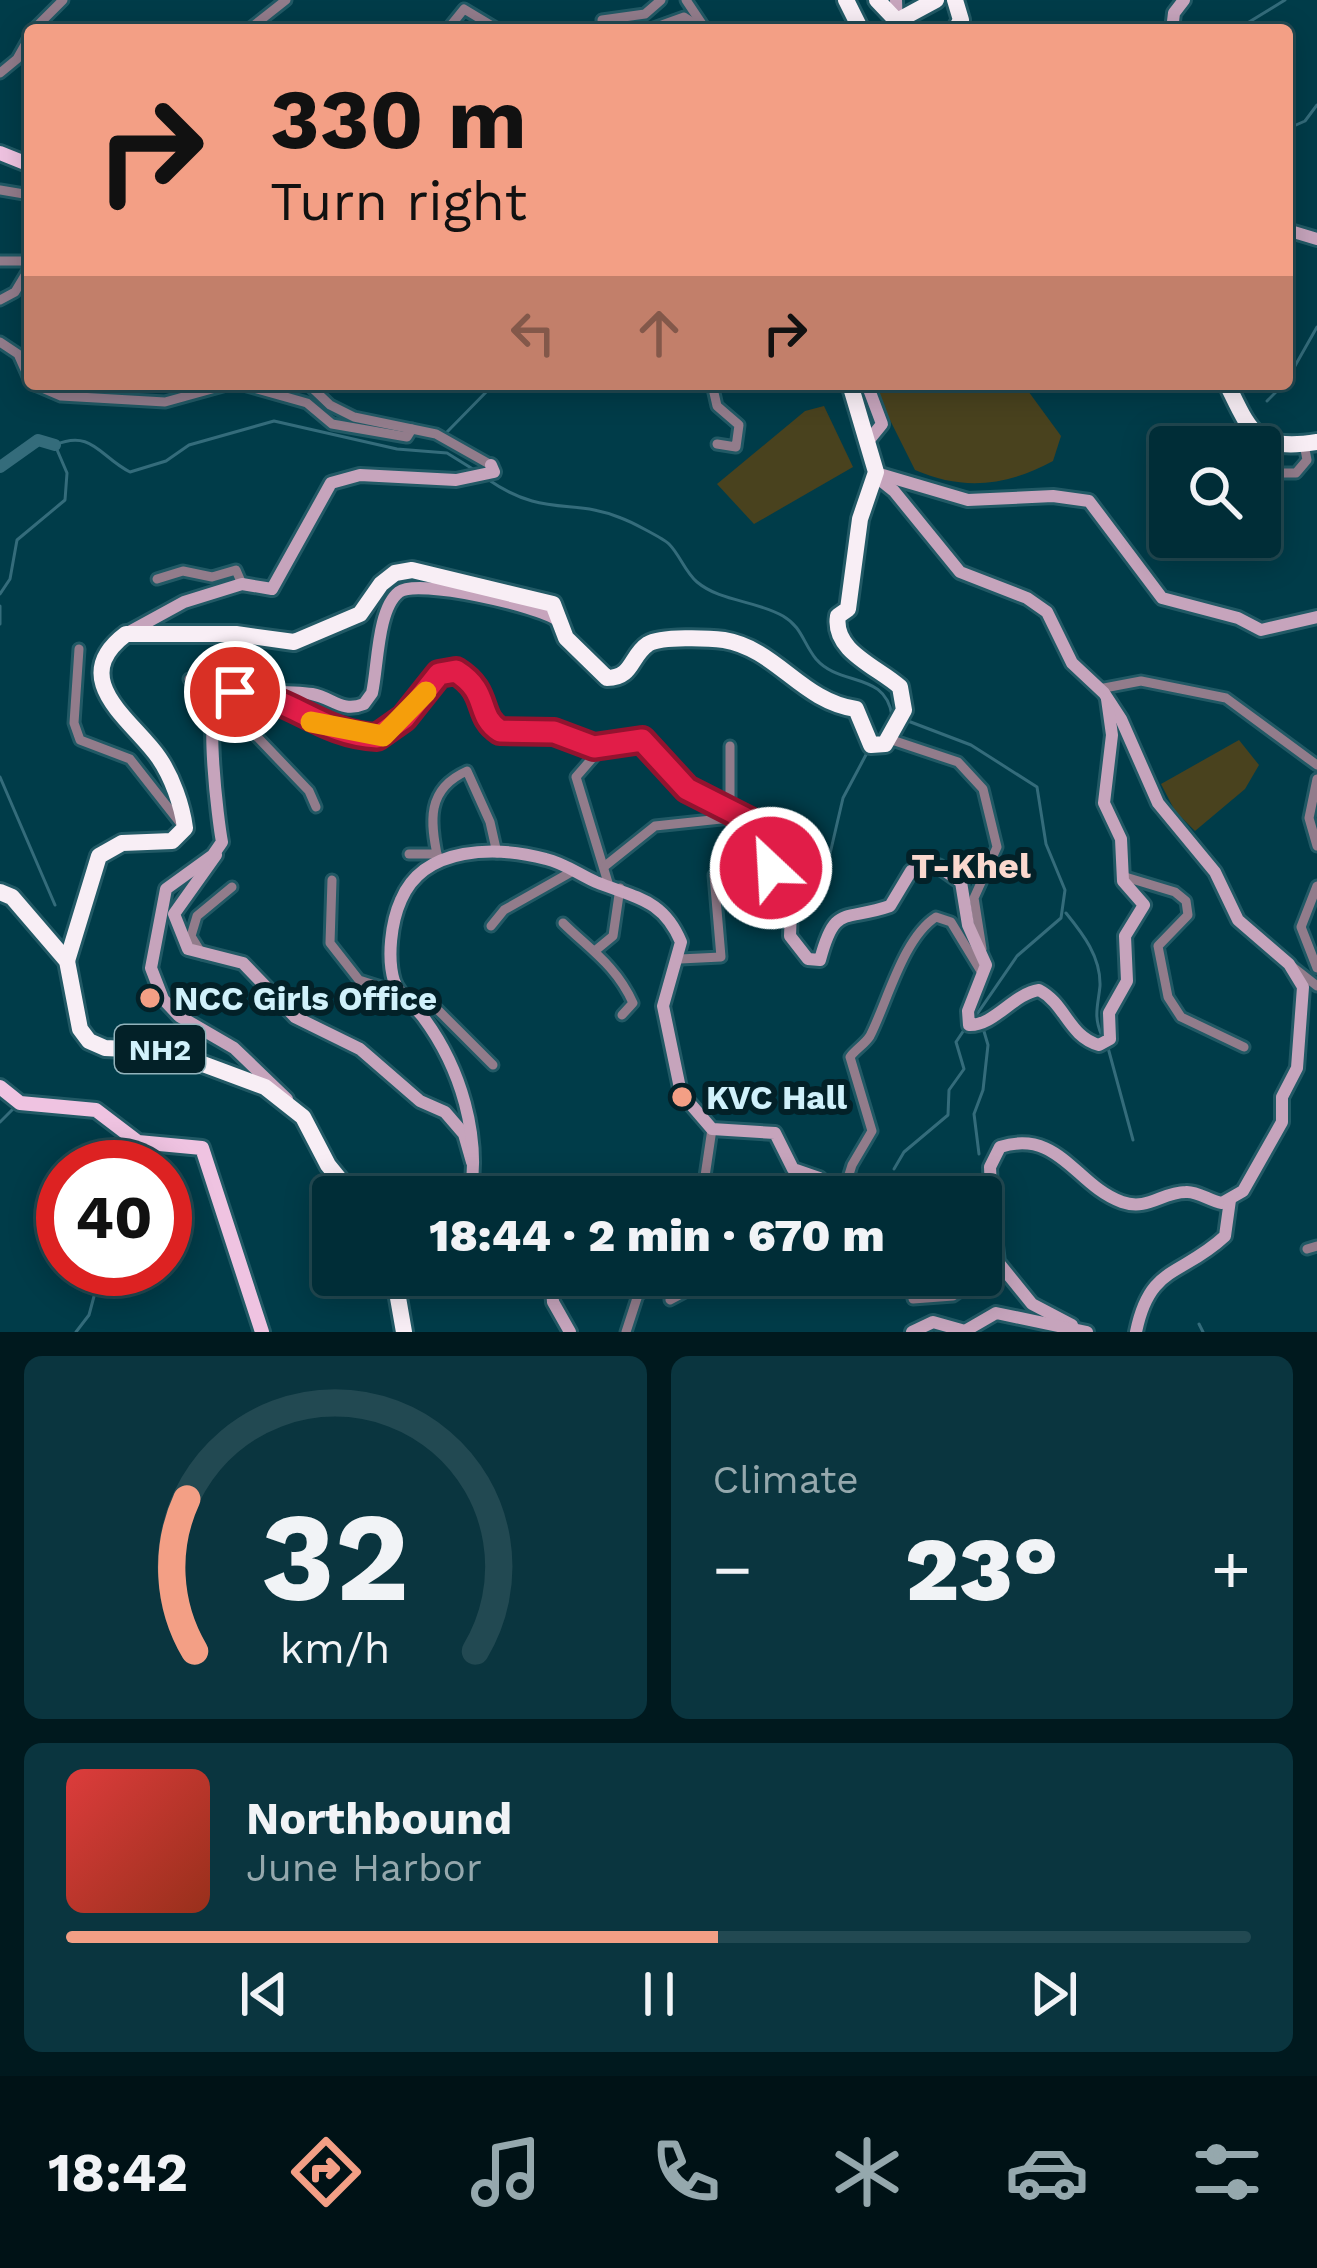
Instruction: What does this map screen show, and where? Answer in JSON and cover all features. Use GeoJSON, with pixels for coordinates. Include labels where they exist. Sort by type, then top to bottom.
{"type":"FeatureCollection","features":[{"type":"Feature","properties":{"kind":"highway"},"geometry":{"type":"LineString","coordinates":[[877,0],[895,24]]}},
{"type":"Feature","properties":{"kind":"highway"},"geometry":{"type":"LineString","coordinates":[[900,24],[936,0]]}},
{"type":"Feature","properties":{"kind":"highway"},"geometry":{"type":"LineString","coordinates":[[67,961],[99,856],[122,843],[172,841],[185,828],[162,762],[105,698],[104,673],[120,638],[236,634],[294,642],[359,614],[380,584],[403,570],[482,584],[507,597],[547,602],[570,643],[607,678],[626,673],[649,644],[659,640],[719,639],[751,649],[813,696],[856,709],[871,745],[877,747],[890,739],[904,710],[900,687],[847,648],[836,627],[838,616],[848,609],[860,519],[875,474],[852,390]]}},
{"type":"Feature","properties":{"kind":"highway"},"geometry":{"type":"LineString","coordinates":[[1229,390],[1244,427],[1253,434],[1311,443]]}},
{"type":"Feature","properties":{"kind":"highway","name":"NH2"},"geometry":{"type":"LineString","coordinates":[[0,892],[13,897],[67,961],[80,1029],[94,1045],[153,1048],[239,1073],[291,1104],[340,1176]]}},
{"type":"Feature","properties":{"kind":"highway"},"geometry":{"type":"LineString","coordinates":[[398,1296],[404,1332]]}},
{"type":"Feature","properties":{"kind":"main road"},"geometry":{"type":"LineString","coordinates":[[0,1088],[20,1103],[96,1110],[138,1142],[202,1148],[262,1332]]}},
{"type":"Feature","properties":{"kind":"street"},"geometry":{"type":"LineString","coordinates":[[40,24],[63,0]]}},
{"type":"Feature","properties":{"kind":"street"},"geometry":{"type":"LineString","coordinates":[[256,24],[286,0]]}},
{"type":"Feature","properties":{"kind":"street"},"geometry":{"type":"LineString","coordinates":[[602,20],[645,14],[661,0]]}},
{"type":"Feature","properties":{"kind":"street"},"geometry":{"type":"LineString","coordinates":[[452,24],[464,9],[490,24]]}},
{"type":"Feature","properties":{"kind":"street"},"geometry":{"type":"LineString","coordinates":[[665,24],[684,17],[695,24]]}},
{"type":"Feature","properties":{"kind":"street"},"geometry":{"type":"LineString","coordinates":[[0,73],[24,46]]}},
{"type":"Feature","properties":{"kind":"street"},"geometry":{"type":"LineString","coordinates":[[0,300],[15,292],[24,277]]}},
{"type":"Feature","properties":{"kind":"street"},"geometry":{"type":"LineString","coordinates":[[0,342],[18,354],[24,367]]}},
{"type":"Feature","properties":{"kind":"street"},"geometry":{"type":"LineString","coordinates":[[48,390],[61,396],[165,402],[208,390]]}},
{"type":"Feature","properties":{"kind":"street"},"geometry":{"type":"LineString","coordinates":[[261,390],[307,403],[332,424],[407,437],[412,429]]}},
{"type":"Feature","properties":{"kind":"street"},"geometry":{"type":"LineString","coordinates":[[120,638],[132,626],[184,602],[242,584],[267,591],[278,585],[332,483],[360,476],[456,480],[494,472],[476,452],[412,429],[354,417],[316,390]]}},
{"type":"Feature","properties":{"kind":"street"},"geometry":{"type":"LineString","coordinates":[[713,390],[717,406],[739,425],[736,447],[717,444]]}},
{"type":"Feature","properties":{"kind":"street"},"geometry":{"type":"LineString","coordinates":[[869,390],[882,424],[869,440]]}},
{"type":"Feature","properties":{"kind":"street"},"geometry":{"type":"LineString","coordinates":[[1281,473],[1296,473],[1307,460],[1311,443]]}},
{"type":"Feature","properties":{"kind":"street"},"geometry":{"type":"LineString","coordinates":[[875,474],[968,500],[1053,496],[1089,501],[1162,598],[1238,618],[1261,630],[1317,617]]}},
{"type":"Feature","properties":{"kind":"street"},"geometry":{"type":"LineString","coordinates":[[875,474],[895,491],[960,572],[1047,612],[1072,664],[1103,694],[1134,742],[1158,803],[1215,872],[1238,920],[1317,986]]}},
{"type":"Feature","properties":{"kind":"street"},"geometry":{"type":"LineString","coordinates":[[157,578],[184,572],[212,577],[236,570],[242,584]]}},
{"type":"Feature","properties":{"kind":"street"},"geometry":{"type":"LineString","coordinates":[[218,696],[309,693],[350,708],[364,704],[372,693],[389,609],[399,592],[410,588],[472,594],[542,611],[565,628]]}},
{"type":"Feature","properties":{"kind":"street"},"geometry":{"type":"LineString","coordinates":[[79,649],[74,723],[80,740],[130,759],[185,828]]}},
{"type":"Feature","properties":{"kind":"street"},"geometry":{"type":"LineString","coordinates":[[264,693],[317,725],[377,737],[404,718],[439,674],[449,669],[479,690],[485,716],[500,731],[554,732],[587,746],[638,739],[648,743],[687,789],[764,833],[774,884],[790,910],[790,936],[812,962],[820,960],[834,921],[890,906],[911,872],[927,866],[948,871],[961,882],[968,925],[982,949]]}},
{"type":"Feature","properties":{"kind":"street"},"geometry":{"type":"LineString","coordinates":[[189,679],[218,696],[310,791],[316,807]]}},
{"type":"Feature","properties":{"kind":"street"},"geometry":{"type":"LineString","coordinates":[[1103,694],[1141,680],[1226,698],[1317,765]]}},
{"type":"Feature","properties":{"kind":"street"},"geometry":{"type":"LineString","coordinates":[[890,739],[958,762],[983,789],[997,847],[974,898],[985,977],[966,1018],[981,1024],[1027,992],[1040,990],[1057,1002],[1075,1032],[1093,1045],[1106,1043],[1108,1013],[1127,981],[1125,936],[1144,905],[1122,876],[1121,839],[1104,803],[1112,736],[1103,694]]}},
{"type":"Feature","properties":{"kind":"street"},"geometry":{"type":"LineString","coordinates":[[218,696],[211,720],[218,850],[174,914],[179,938],[206,958],[243,963],[295,1017],[360,1048],[420,1102],[446,1112],[464,1133],[474,1168]]}},
{"type":"Feature","properties":{"kind":"street"},"geometry":{"type":"LineString","coordinates":[[596,950],[613,936],[615,887],[590,835],[576,777],[604,745]]}},
{"type":"Feature","properties":{"kind":"street"},"geometry":{"type":"LineString","coordinates":[[730,746],[736,813]]}},
{"type":"Feature","properties":{"kind":"street"},"geometry":{"type":"LineString","coordinates":[[437,857],[429,816],[442,785],[466,771],[490,822],[497,853]]}},
{"type":"Feature","properties":{"kind":"street"},"geometry":{"type":"LineString","coordinates":[[1317,779],[1309,818],[1317,846]]}},
{"type":"Feature","properties":{"kind":"street"},"geometry":{"type":"LineString","coordinates":[[605,866],[655,826],[736,813]]}},
{"type":"Feature","properties":{"kind":"street"},"geometry":{"type":"LineString","coordinates":[[218,850],[166,890],[153,977],[173,1011],[234,1048],[291,1104]]}},
{"type":"Feature","properties":{"kind":"street"},"geometry":{"type":"LineString","coordinates":[[409,854],[497,853],[549,859],[662,909],[681,942],[680,959],[669,974],[663,1006],[681,1093],[712,1129],[775,1133],[793,1169],[813,1176]]}},
{"type":"Feature","properties":{"kind":"street"},"geometry":{"type":"LineString","coordinates":[[437,857],[402,896],[392,965],[403,995],[432,1031],[472,1118],[473,1176]]}},
{"type":"Feature","properties":{"kind":"street"},"geometry":{"type":"LineString","coordinates":[[491,926],[504,910],[573,871]]}},
{"type":"Feature","properties":{"kind":"street"},"geometry":{"type":"LineString","coordinates":[[680,959],[721,957],[715,938],[714,875]]}},
{"type":"Feature","properties":{"kind":"street"},"geometry":{"type":"LineString","coordinates":[[1122,876],[1186,901],[1189,915],[1164,934],[1156,952],[1168,997],[1181,1017],[1244,1047]]}},
{"type":"Feature","properties":{"kind":"street"},"geometry":{"type":"LineString","coordinates":[[332,880],[332,948],[358,980],[439,1008],[494,1065]]}},
{"type":"Feature","properties":{"kind":"street"},"geometry":{"type":"LineString","coordinates":[[1317,886],[1301,928],[1317,968]]}},
{"type":"Feature","properties":{"kind":"street"},"geometry":{"type":"LineString","coordinates":[[206,958],[190,930],[206,907],[232,887]]}},
{"type":"Feature","properties":{"kind":"street"},"geometry":{"type":"LineString","coordinates":[[848,1176],[872,1131],[850,1058],[870,1035],[876,1011],[919,931],[936,917],[951,922],[985,977]]}},
{"type":"Feature","properties":{"kind":"street"},"geometry":{"type":"LineString","coordinates":[[563,923],[570,936],[596,950],[620,975],[632,1000],[622,1016]]}},
{"type":"Feature","properties":{"kind":"street"},"geometry":{"type":"LineString","coordinates":[[990,1176],[991,1159],[1000,1148],[1019,1144],[1061,1154],[1122,1202],[1150,1204],[1185,1192],[1212,1201],[1230,1200],[1249,1183],[1256,1162],[1282,1122],[1282,1097],[1297,1068],[1305,995],[1288,964]]}},
{"type":"Feature","properties":{"kind":"street"},"geometry":{"type":"LineString","coordinates":[[705,1176],[712,1129]]}},
{"type":"Feature","properties":{"kind":"street"},"geometry":{"type":"LineString","coordinates":[[1136,1332],[1141,1303],[1156,1279],[1225,1236],[1230,1200]]}},
{"type":"Feature","properties":{"kind":"street"},"geometry":{"type":"LineString","coordinates":[[1002,1265],[1032,1304],[1075,1329]]}},
{"type":"Feature","properties":{"kind":"street"},"geometry":{"type":"LineString","coordinates":[[913,1299],[953,1296],[980,1276],[1007,1273]]}},
{"type":"Feature","properties":{"kind":"street"},"geometry":{"type":"LineString","coordinates":[[552,1296],[570,1332]]}},
{"type":"Feature","properties":{"kind":"street"},"geometry":{"type":"LineString","coordinates":[[626,1332],[638,1296]]}},
{"type":"Feature","properties":{"kind":"street"},"geometry":{"type":"LineString","coordinates":[[670,1300],[678,1296]]}},
{"type":"Feature","properties":{"kind":"street"},"geometry":{"type":"LineString","coordinates":[[912,1332],[933,1322],[965,1331],[997,1313],[1087,1332]]}},
{"type":"Feature","properties":{"kind":"shaded area"},"geometry":{"type":"Polygon","coordinates":[[[875,390],[1027,390],[1061,436],[1053,461],[1002,480],[950,481],[915,470],[875,390]]]}},
{"type":"Feature","properties":{"kind":"shaded area"},"geometry":{"type":"Polygon","coordinates":[[[824,406],[853,467],[754,524],[717,484],[805,411],[824,406]]]}},
{"type":"Feature","properties":{"kind":"shaded area"},"geometry":{"type":"Polygon","coordinates":[[[1239,740],[1259,765],[1245,789],[1195,831],[1175,811],[1161,784],[1239,740]]]}},
{"type":"Feature","properties":{"kind":"waterway"},"geometry":{"type":"LineString","coordinates":[[1246,24],[1285,0]]}},
{"type":"Feature","properties":{"kind":"waterway"},"geometry":{"type":"LineString","coordinates":[[1293,126],[1305,121],[1317,105]]}},
{"type":"Feature","properties":{"kind":"waterway"},"geometry":{"type":"LineString","coordinates":[[1293,369],[1317,327]]}},
{"type":"Feature","properties":{"kind":"waterway"},"geometry":{"type":"LineString","coordinates":[[447,432],[488,390]]}},
{"type":"Feature","properties":{"kind":"waterway"},"geometry":{"type":"LineString","coordinates":[[1267,401],[1278,390]]}},
{"type":"Feature","properties":{"kind":"waterway"},"geometry":{"type":"LineString","coordinates":[[0,594],[10,579],[17,540],[65,500],[67,473],[55,445],[68,441],[87,443],[130,472],[166,461],[189,445],[274,421],[397,449],[447,453],[476,471]]}},
{"type":"Feature","properties":{"kind":"waterway"},"geometry":{"type":"LineString","coordinates":[[0,467],[38,440],[55,445]]}},
{"type":"Feature","properties":{"kind":"waterway"},"geometry":{"type":"LineString","coordinates":[[489,480],[526,499],[604,512],[661,538],[706,589],[789,620],[816,659],[881,692],[892,716]]}},
{"type":"Feature","properties":{"kind":"waterway"},"geometry":{"type":"LineString","coordinates":[[0,606],[0,624]]}},
{"type":"Feature","properties":{"kind":"waterway"},"geometry":{"type":"LineString","coordinates":[[908,721],[971,745],[1037,787],[1046,844],[1065,890],[1061,918],[1017,956],[973,1020]]}},
{"type":"Feature","properties":{"kind":"waterway"},"geometry":{"type":"LineString","coordinates":[[822,888],[843,798],[868,751]]}},
{"type":"Feature","properties":{"kind":"waterway"},"geometry":{"type":"LineString","coordinates":[[0,777],[55,905]]}},
{"type":"Feature","properties":{"kind":"waterway"},"geometry":{"type":"LineString","coordinates":[[1066,913],[1098,965],[1097,1017],[1102,1036]]}},
{"type":"Feature","properties":{"kind":"waterway"},"geometry":{"type":"LineString","coordinates":[[894,1169],[904,1152],[948,1115],[949,1090],[964,1069],[956,1042],[966,1027]]}},
{"type":"Feature","properties":{"kind":"waterway"},"geometry":{"type":"LineString","coordinates":[[979,1154],[974,1114],[983,1090],[988,1045],[983,1028]]}},
{"type":"Feature","properties":{"kind":"waterway"},"geometry":{"type":"LineString","coordinates":[[1107,1044],[1133,1140]]}},
{"type":"Feature","properties":{"kind":"waterway"},"geometry":{"type":"LineString","coordinates":[[0,1122],[14,1108]]}},
{"type":"Feature","properties":{"kind":"waterway"},"geometry":{"type":"LineString","coordinates":[[76,1332],[89,1315],[94,1296]]}},
{"type":"Feature","properties":{"kind":"waterway"},"geometry":{"type":"LineString","coordinates":[[1199,1324],[1203,1332]]}},
{"type":"Feature","properties":{"kind":"slow traffic"},"geometry":{"type":"LineString","coordinates":[[311,722],[383,736],[426,692]]}},
{"type":"Feature","properties":{"kind":"place","name":"NCC Girls Office"},"geometry":{"type":"Point","coordinates":[150,998]}},
{"type":"Feature","properties":{"kind":"place","name":"KVC Hall"},"geometry":{"type":"Point","coordinates":[682,1097]}},
{"type":"Feature","properties":{"kind":"district","name":"T-Khel"},"geometry":{"type":"Point","coordinates":[971,866]}},
{"type":"Feature","properties":{"kind":"route"},"geometry":{"type":"LineString","coordinates":[[235,692],[264,693],[317,725],[377,737],[404,718],[439,674],[456,671],[483,695],[485,716],[500,731],[554,732],[594,747],[638,739],[648,743],[687,789],[760,826],[771,868]]}}]}
